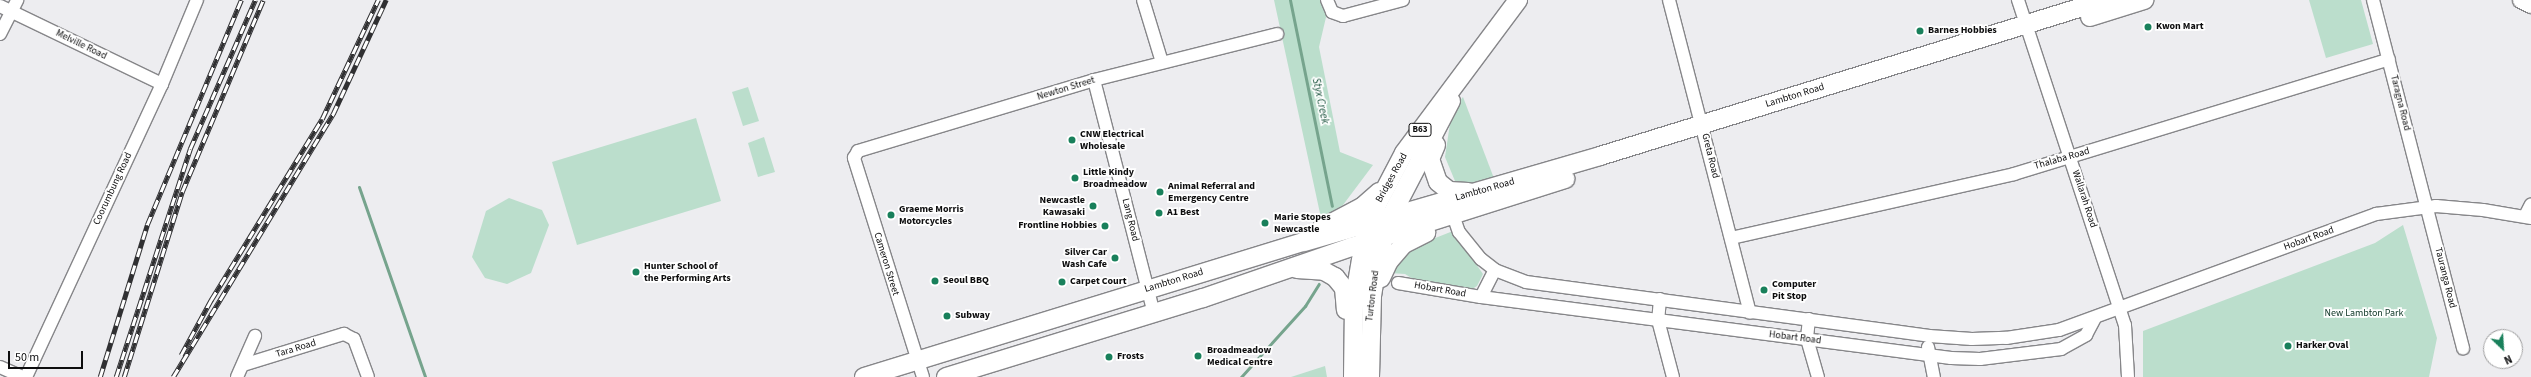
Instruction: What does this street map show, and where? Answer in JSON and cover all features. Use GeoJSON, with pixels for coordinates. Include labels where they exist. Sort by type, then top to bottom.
{"type":"FeatureCollection","features":[{"type":"Feature","properties":{"kind":"main road","name":"Bridges Road"},"geometry":{"type":"LineString","coordinates":[[1362,244],[1367,224],[1386,185],[1423,126],[1461,79],[1518,0]]}},
{"type":"Feature","properties":{"kind":"main road","name":"Lambton Road"},"geometry":{"type":"LineString","coordinates":[[2028,30],[2105,0]]}},
{"type":"Feature","properties":{"kind":"main road","name":"Lambton Road"},"geometry":{"type":"LineString","coordinates":[[946,377],[1154,313],[1385,236],[1453,215],[1704,130],[2028,30],[2144,0]]}},
{"type":"Feature","properties":{"kind":"main road"},"geometry":{"type":"LineString","coordinates":[[2521,0],[2531,5]]}},
{"type":"Feature","properties":{"kind":"main road","name":"Bridges Road"},"geometry":{"type":"LineString","coordinates":[[1390,218],[1438,130],[1461,79]]}},
{"type":"Feature","properties":{"kind":"main road"},"geometry":{"type":"LineString","coordinates":[[1438,130],[1439,138],[1430,159],[1438,182],[1444,188],[1455,192],[1481,192]]}},
{"type":"Feature","properties":{"kind":"main road","name":"Lambton Road"},"geometry":{"type":"LineString","coordinates":[[868,376],[920,369],[1148,289],[1304,242],[1704,130]]}},
{"type":"Feature","properties":{"kind":"main road"},"geometry":{"type":"LineString","coordinates":[[1304,242],[1321,229],[1369,202],[1386,185]]}},
{"type":"Feature","properties":{"kind":"main road"},"geometry":{"type":"LineString","coordinates":[[1372,296],[1376,293],[1384,268],[1404,244],[1439,227],[1453,215]]}},
{"type":"Feature","properties":{"kind":"main road","name":"Turton Road"},"geometry":{"type":"LineString","coordinates":[[1370,377],[1372,296],[1378,258],[1390,218]]}},
{"type":"Feature","properties":{"kind":"main road","name":"Turton Road"},"geometry":{"type":"LineString","coordinates":[[1353,377],[1354,301],[1362,244]]}},
{"type":"Feature","properties":{"kind":"main road"},"geometry":{"type":"LineString","coordinates":[[1291,268],[1324,271],[1341,284],[1347,300],[1346,342],[1353,353]]}},
{"type":"Feature","properties":{"kind":"street"},"geometry":{"type":"LineString","coordinates":[[0,34],[17,0]]}},
{"type":"Feature","properties":{"kind":"street","name":"Coorumbung Road"},"geometry":{"type":"LineString","coordinates":[[26,377],[162,84],[197,0]]}},
{"type":"Feature","properties":{"kind":"street"},"geometry":{"type":"LineString","coordinates":[[1143,0],[1162,62]]}},
{"type":"Feature","properties":{"kind":"street"},"geometry":{"type":"LineString","coordinates":[[1327,0],[1332,12],[1343,16],[1403,0]]}},
{"type":"Feature","properties":{"kind":"street","name":"Greta Road"},"geometry":{"type":"LineString","coordinates":[[1668,0],[1704,130],[1750,313]]}},
{"type":"Feature","properties":{"kind":"street","name":"Wallarah Road"},"geometry":{"type":"LineString","coordinates":[[2018,0],[2120,308],[2127,335],[2128,377]]}},
{"type":"Feature","properties":{"kind":"street","name":"Taragna Road"},"geometry":{"type":"LineString","coordinates":[[2372,0],[2389,59],[2426,206]]}},
{"type":"Feature","properties":{"kind":"street","name":"Melville Road"},"geometry":{"type":"LineString","coordinates":[[0,6],[162,84]]}},
{"type":"Feature","properties":{"kind":"street","name":"Newton Street"},"geometry":{"type":"LineString","coordinates":[[858,151],[1094,80],[1277,34]]}},
{"type":"Feature","properties":{"kind":"street","name":"Thalaba Road"},"geometry":{"type":"LineString","coordinates":[[1730,238],[2014,174],[2389,59]]}},
{"type":"Feature","properties":{"kind":"street","name":"Lang Road"},"geometry":{"type":"LineString","coordinates":[[1094,80],[1154,313]]}},
{"type":"Feature","properties":{"kind":"street","name":"Cameron Street"},"geometry":{"type":"LineString","coordinates":[[858,151],[854,158],[920,369]]}},
{"type":"Feature","properties":{"kind":"street"},"geometry":{"type":"LineString","coordinates":[[2528,217],[2531,204]]}},
{"type":"Feature","properties":{"kind":"street","name":"Hobart Road"},"geometry":{"type":"LineString","coordinates":[[1453,215],[1459,232],[1481,259],[1495,270],[1510,278],[1542,286],[1660,299],[1750,313],[1809,319],[1929,336],[2006,338],[2059,330],[2095,318],[2376,214],[2426,206],[2483,210],[2528,217]]}},
{"type":"Feature","properties":{"kind":"street","name":"Tauranga Road"},"geometry":{"type":"LineString","coordinates":[[2426,206],[2463,349]]}},
{"type":"Feature","properties":{"kind":"street"},"geometry":{"type":"LineString","coordinates":[[1481,297],[1495,270]]}},
{"type":"Feature","properties":{"kind":"street","name":"Hobart Road"},"geometry":{"type":"LineString","coordinates":[[1398,283],[1481,297],[1807,340],[1980,359],[2062,349],[2086,336],[2095,318]]}},
{"type":"Feature","properties":{"kind":"street"},"geometry":{"type":"LineString","coordinates":[[1660,299],[1658,320],[1673,377]]}},
{"type":"Feature","properties":{"kind":"street"},"geometry":{"type":"LineString","coordinates":[[1809,319],[1807,340],[1818,377]]}},
{"type":"Feature","properties":{"kind":"street","name":"Tara Road"},"geometry":{"type":"LineString","coordinates":[[243,364],[344,334],[349,335],[358,346],[368,377]]}},
{"type":"Feature","properties":{"kind":"street"},"geometry":{"type":"LineString","coordinates":[[237,377],[255,336]]}},
{"type":"Feature","properties":{"kind":"street"},"geometry":{"type":"LineString","coordinates":[[1929,336],[1928,354],[1934,377]]}},
{"type":"Feature","properties":{"kind":"street"},"geometry":{"type":"LineString","coordinates":[[0,367],[22,377]]}},
{"type":"Feature","properties":{"kind":"green space"},"geometry":{"type":"Polygon","coordinates":[[[1274,0],[1324,0],[1327,13],[1319,47],[1340,152],[1373,165],[1343,205],[1321,218],[1274,0]]]}},
{"type":"Feature","properties":{"kind":"green space"},"geometry":{"type":"Polygon","coordinates":[[[2309,0],[2361,0],[2373,44],[2326,58],[2309,0]]]}},
{"type":"Feature","properties":{"kind":"green space"},"geometry":{"type":"Polygon","coordinates":[[[748,87],[759,121],[743,126],[732,92],[748,87]]]}},
{"type":"Feature","properties":{"kind":"green space"},"geometry":{"type":"Polygon","coordinates":[[[1463,97],[1495,181],[1481,188],[1455,181],[1445,157],[1452,110],[1463,97]]]}},
{"type":"Feature","properties":{"kind":"green space"},"geometry":{"type":"Polygon","coordinates":[[[696,118],[721,201],[577,245],[552,162],[696,118]]]}},
{"type":"Feature","properties":{"kind":"green space"},"geometry":{"type":"Polygon","coordinates":[[[764,137],[775,172],[758,177],[748,143],[764,137]]]}},
{"type":"Feature","properties":{"kind":"green space"},"geometry":{"type":"Polygon","coordinates":[[[509,198],[542,210],[549,225],[531,273],[507,284],[485,278],[472,257],[486,211],[509,198]]]}},
{"type":"Feature","properties":{"kind":"green space","name":"New Lambton Park"},"geometry":{"type":"Polygon","coordinates":[[[2403,225],[2437,338],[2429,377],[2143,377],[2143,331],[2375,243],[2403,225]]]}},
{"type":"Feature","properties":{"kind":"green space"},"geometry":{"type":"Polygon","coordinates":[[[1453,231],[1483,274],[1477,286],[1472,289],[1418,282],[1405,274],[1390,273],[1410,248],[1453,231]]]}},
{"type":"Feature","properties":{"kind":"green space"},"geometry":{"type":"Polygon","coordinates":[[[1325,366],[1327,377],[1291,377],[1325,366]]]}},
{"type":"Feature","properties":{"kind":"waterway","name":"Styx Creek"},"geometry":{"type":"LineString","coordinates":[[1290,0],[1332,206]]}},
{"type":"Feature","properties":{"kind":"waterway"},"geometry":{"type":"LineString","coordinates":[[359,187],[425,377]]}},
{"type":"Feature","properties":{"kind":"waterway","name":"Styx Creek"},"geometry":{"type":"LineString","coordinates":[[1241,377],[1305,306],[1319,284]]}},
{"type":"Feature","properties":{"kind":"railway"},"geometry":{"type":"LineString","coordinates":[[100,377],[147,225],[241,0]]}},
{"type":"Feature","properties":{"kind":"railway"},"geometry":{"type":"LineString","coordinates":[[116,377],[190,149],[255,0]]}},
{"type":"Feature","properties":{"kind":"railway"},"geometry":{"type":"LineString","coordinates":[[124,377],[182,192],[263,0]]}},
{"type":"Feature","properties":{"kind":"railway"},"geometry":{"type":"LineString","coordinates":[[181,355],[211,300],[322,119],[378,0]]}},
{"type":"Feature","properties":{"kind":"railway"},"geometry":{"type":"LineString","coordinates":[[173,377],[333,114],[386,0]]}},
{"type":"Feature","properties":{"kind":"place","name":"Kwon Mart"},"geometry":{"type":"Point","coordinates":[2148,27]}},
{"type":"Feature","properties":{"kind":"place","name":"Barnes Hobbies"},"geometry":{"type":"Point","coordinates":[1920,31]}},
{"type":"Feature","properties":{"kind":"place","name":"CNW Electrical Wholesale"},"geometry":{"type":"Point","coordinates":[1072,140]}},
{"type":"Feature","properties":{"kind":"place","name":"Little Kindy Broadmeadow"},"geometry":{"type":"Point","coordinates":[1075,178]}},
{"type":"Feature","properties":{"kind":"place","name":"Animal Referral and Emergency Centre"},"geometry":{"type":"Point","coordinates":[1160,192]}},
{"type":"Feature","properties":{"kind":"place","name":"Newcastle Kawasaki"},"geometry":{"type":"Point","coordinates":[1093,206]}},
{"type":"Feature","properties":{"kind":"place","name":"A1 Best"},"geometry":{"type":"Point","coordinates":[1159,213]}},
{"type":"Feature","properties":{"kind":"place","name":"Graeme Morris Motorcycles"},"geometry":{"type":"Point","coordinates":[891,215]}},
{"type":"Feature","properties":{"kind":"place","name":"Marie Stopes Newcastle"},"geometry":{"type":"Point","coordinates":[1265,223]}},
{"type":"Feature","properties":{"kind":"place","name":"Frontline Hobbies"},"geometry":{"type":"Point","coordinates":[1105,226]}},
{"type":"Feature","properties":{"kind":"place","name":"Silver Car Wash Cafe"},"geometry":{"type":"Point","coordinates":[1115,258]}},
{"type":"Feature","properties":{"kind":"place","name":"Hunter School of the Performing Arts"},"geometry":{"type":"Point","coordinates":[636,272]}},
{"type":"Feature","properties":{"kind":"place","name":"Seoul BBQ"},"geometry":{"type":"Point","coordinates":[935,281]}},
{"type":"Feature","properties":{"kind":"place","name":"Carpet Court"},"geometry":{"type":"Point","coordinates":[1062,282]}},
{"type":"Feature","properties":{"kind":"place","name":"Computer Pit Stop"},"geometry":{"type":"Point","coordinates":[1764,290]}},
{"type":"Feature","properties":{"kind":"place","name":"Subway"},"geometry":{"type":"Point","coordinates":[947,316]}},
{"type":"Feature","properties":{"kind":"place","name":"Harker Oval"},"geometry":{"type":"Point","coordinates":[2288,346]}},
{"type":"Feature","properties":{"kind":"place","name":"Broadmeadow Medical Centre"},"geometry":{"type":"Point","coordinates":[1198,356]}},
{"type":"Feature","properties":{"kind":"place","name":"Frosts"},"geometry":{"type":"Point","coordinates":[1109,357]}}]}
